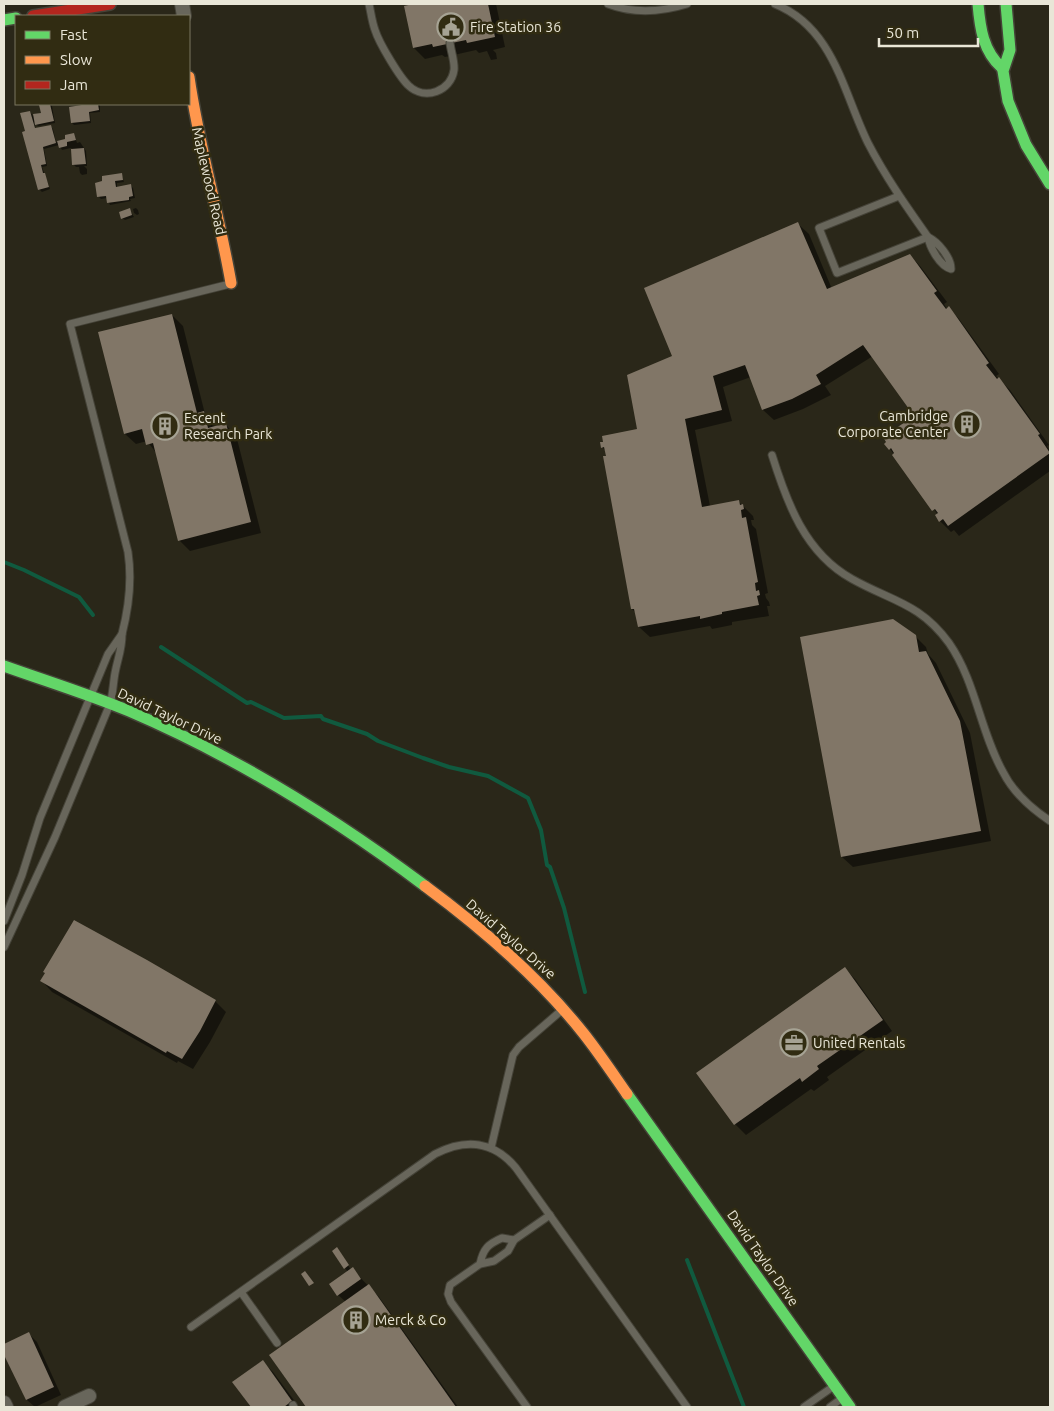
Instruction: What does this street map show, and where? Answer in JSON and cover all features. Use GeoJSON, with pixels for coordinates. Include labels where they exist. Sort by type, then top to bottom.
{"type":"FeatureCollection","features":[{"type":"Feature","properties":{"kind":"street"},"geometry":{"type":"LineString","coordinates":[[39,15],[110,4]]}},
{"type":"Feature","properties":{"kind":"street"},"geometry":{"type":"LineString","coordinates":[[978,4],[983,41],[992,58],[1002,68]]}},
{"type":"Feature","properties":{"kind":"street"},"geometry":{"type":"LineString","coordinates":[[1006,4],[1010,47],[1009,54],[1002,68],[1004,87],[1018,126],[1035,162],[1050,184]]}},
{"type":"Feature","properties":{"kind":"street","name":"Maplewood Road"},"geometry":{"type":"LineString","coordinates":[[190,83],[199,141],[227,257],[231,283]]}},
{"type":"Feature","properties":{"kind":"street","name":"David Taylor Drive"},"geometry":{"type":"LineString","coordinates":[[4,666],[128,711],[211,750],[305,803],[363,840],[426,886],[493,940],[564,1008],[613,1073],[847,1402]]}},
{"type":"Feature","properties":{"kind":"street"},"geometry":{"type":"LineString","coordinates":[[65,1407],[89,1396]]}},
{"type":"Feature","properties":{"kind":"street"},"geometry":{"type":"LineString","coordinates":[[4,1403],[6,1407]]}},
{"type":"Feature","properties":{"kind":"lane"},"geometry":{"type":"LineString","coordinates":[[369,4],[376,34],[404,80],[413,90],[426,94],[439,92],[445,86],[452,76],[454,68],[450,44]]}},
{"type":"Feature","properties":{"kind":"lane"},"geometry":{"type":"LineString","coordinates":[[608,4],[657,12],[687,4]]}},
{"type":"Feature","properties":{"kind":"lane"},"geometry":{"type":"LineString","coordinates":[[775,4],[803,20],[825,45],[868,142],[899,196],[928,237],[837,274],[819,228],[899,196]]}},
{"type":"Feature","properties":{"kind":"lane"},"geometry":{"type":"LineString","coordinates":[[4,947],[55,837],[110,704],[115,672],[122,649],[122,634],[128,607],[130,578],[128,552],[70,324],[231,283]]}},
{"type":"Feature","properties":{"kind":"lane"},"geometry":{"type":"LineString","coordinates":[[772,455],[788,504],[813,544],[836,568],[850,578],[910,606],[928,619],[941,632],[963,669],[1003,773],[1018,793],[1050,821]]}},
{"type":"Feature","properties":{"kind":"lane"},"geometry":{"type":"LineString","coordinates":[[4,921],[40,818],[108,654],[122,634]]}},
{"type":"Feature","properties":{"kind":"lane"},"geometry":{"type":"LineString","coordinates":[[491,1148],[509,1068],[515,1051],[564,1008]]}},
{"type":"Feature","properties":{"kind":"lane"},"geometry":{"type":"LineString","coordinates":[[191,1327],[436,1154],[461,1145],[480,1145],[501,1152],[511,1162],[687,1407]]}},
{"type":"Feature","properties":{"kind":"lane"},"geometry":{"type":"LineString","coordinates":[[528,1407],[451,1302],[448,1294],[450,1285],[480,1264],[494,1261],[508,1251],[514,1240],[550,1215]]}},
{"type":"Feature","properties":{"kind":"lane"},"geometry":{"type":"LineString","coordinates":[[480,1264],[483,1252],[487,1247],[502,1238],[514,1240]]}},
{"type":"Feature","properties":{"kind":"lane"},"geometry":{"type":"LineString","coordinates":[[241,1292],[277,1343]]}},
{"type":"Feature","properties":{"kind":"lane"},"geometry":{"type":"LineString","coordinates":[[804,1407],[834,1385]]}},
{"type":"Feature","properties":{"kind":"lane"},"geometry":{"type":"LineString","coordinates":[[830,1407],[847,1402]]}},
{"type":"Feature","properties":{"kind":"building","name":"Fire Station 36"},"geometry":{"type":"Polygon","coordinates":[[[413,4],[488,4],[495,37],[467,43],[466,40],[433,47],[432,44],[413,48],[404,6],[413,4]]]}},
{"type":"Feature","properties":{"kind":"building"},"geometry":{"type":"Polygon","coordinates":[[[39,105],[50,105],[54,121],[35,125],[33,114],[41,113],[39,105]]]}},
{"type":"Feature","properties":{"kind":"building"},"geometry":{"type":"Polygon","coordinates":[[[98,105],[99,110],[89,112],[90,121],[71,123],[69,107],[98,105]]]}},
{"type":"Feature","properties":{"kind":"building"},"geometry":{"type":"Polygon","coordinates":[[[30,111],[35,128],[51,125],[56,143],[43,147],[46,164],[41,165],[49,187],[38,190],[22,132],[25,131],[20,113],[30,111]]]}},
{"type":"Feature","properties":{"kind":"building"},"geometry":{"type":"Polygon","coordinates":[[[74,133],[76,140],[67,142],[67,146],[59,148],[57,141],[65,139],[65,135],[74,133]]]}},
{"type":"Feature","properties":{"kind":"building"},"geometry":{"type":"Polygon","coordinates":[[[84,148],[86,164],[72,165],[71,149],[84,148]]]}},
{"type":"Feature","properties":{"kind":"building"},"geometry":{"type":"Polygon","coordinates":[[[122,173],[123,180],[115,181],[116,187],[131,184],[133,196],[129,197],[129,200],[107,203],[106,196],[97,197],[95,183],[102,181],[102,176],[122,173]]]}},
{"type":"Feature","properties":{"kind":"building"},"geometry":{"type":"Polygon","coordinates":[[[130,208],[132,215],[121,219],[119,212],[130,208]]]}},
{"type":"Feature","properties":{"kind":"building","name":"Cambridge Corporate Center"},"geometry":{"type":"Polygon","coordinates":[[[798,222],[827,289],[910,254],[937,291],[934,293],[946,309],[949,306],[989,363],[986,365],[997,379],[999,377],[1040,434],[1038,435],[1050,453],[948,526],[943,519],[939,522],[935,515],[938,513],[935,509],[932,511],[892,455],[894,453],[891,448],[889,450],[884,444],[886,442],[883,437],[914,416],[863,345],[816,375],[821,384],[792,399],[762,410],[745,365],[713,376],[722,410],[685,419],[702,507],[739,500],[740,505],[743,504],[744,509],[741,510],[742,518],[746,517],[758,582],[755,583],[756,591],[759,590],[760,595],[757,596],[759,605],[722,612],[722,614],[700,619],[700,616],[638,627],[634,609],[631,609],[603,456],[606,456],[604,447],[601,448],[600,442],[603,442],[602,436],[637,429],[627,375],[672,356],[644,288],[798,222]]]}},
{"type":"Feature","properties":{"kind":"building","name":"Escent Research Park"},"geometry":{"type":"Polygon","coordinates":[[[172,314],[197,413],[204,411],[208,428],[226,423],[251,522],[178,541],[153,443],[146,445],[142,429],[124,434],[98,332],[172,314]]]}},
{"type":"Feature","properties":{"kind":"building"},"geometry":{"type":"Polygon","coordinates":[[[893,619],[916,635],[919,652],[926,651],[960,721],[981,831],[841,857],[800,637],[893,619]]]}},
{"type":"Feature","properties":{"kind":"building"},"geometry":{"type":"Polygon","coordinates":[[[74,920],[216,1000],[200,1031],[182,1059],[167,1051],[166,1053],[40,981],[45,973],[43,972],[74,920]]]}},
{"type":"Feature","properties":{"kind":"building","name":"United Rentals"},"geometry":{"type":"Polygon","coordinates":[[[845,967],[883,1020],[817,1066],[819,1069],[802,1082],[800,1078],[734,1125],[696,1073],[845,967]]]}},
{"type":"Feature","properties":{"kind":"building"},"geometry":{"type":"Polygon","coordinates":[[[337,1247],[349,1265],[344,1269],[332,1251],[337,1247]]]}},
{"type":"Feature","properties":{"kind":"building"},"geometry":{"type":"Polygon","coordinates":[[[353,1267],[361,1279],[337,1296],[329,1284],[353,1267]]]}},
{"type":"Feature","properties":{"kind":"building"},"geometry":{"type":"Polygon","coordinates":[[[305,1271],[314,1283],[309,1286],[301,1274],[305,1271]]]}},
{"type":"Feature","properties":{"kind":"building","name":"Merck & Co"},"geometry":{"type":"Polygon","coordinates":[[[369,1284],[456,1407],[306,1407],[269,1355],[369,1284]]]}},
{"type":"Feature","properties":{"kind":"building"},"geometry":{"type":"Polygon","coordinates":[[[29,1332],[54,1387],[26,1400],[4,1355],[4,1344],[29,1332]]]}},
{"type":"Feature","properties":{"kind":"building"},"geometry":{"type":"Polygon","coordinates":[[[263,1360],[292,1401],[284,1407],[251,1407],[232,1382],[263,1360]]]}},
{"type":"Feature","properties":{"kind":"waterway"},"geometry":{"type":"LineString","coordinates":[[4,562],[79,597],[93,615]]}},
{"type":"Feature","properties":{"kind":"waterway"},"geometry":{"type":"LineString","coordinates":[[161,647],[247,703],[251,702],[284,718],[321,716],[323,719],[367,734],[378,741],[423,758],[449,767],[488,776],[528,798],[541,830],[547,865],[550,867],[564,908],[585,992]]}},
{"type":"Feature","properties":{"kind":"waterway"},"geometry":{"type":"LineString","coordinates":[[687,1260],[744,1407]]}},
{"type":"Feature","properties":{"kind":"traffic: fast"},"geometry":{"type":"LineString","coordinates":[[978,4],[984,39],[991,54],[1002,68]]}},
{"type":"Feature","properties":{"kind":"traffic: fast"},"geometry":{"type":"LineString","coordinates":[[1006,4],[1010,50],[1003,71],[1008,101],[1026,145],[1050,184]]}},
{"type":"Feature","properties":{"kind":"traffic: fast"},"geometry":{"type":"LineString","coordinates":[[4,20],[15,18]]}},
{"type":"Feature","properties":{"kind":"traffic: fast"},"geometry":{"type":"LineString","coordinates":[[4,666],[129,711],[207,748],[319,812],[425,886]]}},
{"type":"Feature","properties":{"kind":"traffic: fast"},"geometry":{"type":"LineString","coordinates":[[627,1094],[850,1407]]}},
{"type":"Feature","properties":{"kind":"traffic: slow"},"geometry":{"type":"LineString","coordinates":[[190,84],[231,283]]}},
{"type":"Feature","properties":{"kind":"traffic: slow"},"geometry":{"type":"LineString","coordinates":[[425,886],[468,919],[529,973],[567,1013],[601,1056],[627,1094]]}},
{"type":"Feature","properties":{"kind":"traffic: jam"},"geometry":{"type":"LineString","coordinates":[[39,15],[110,4]]}},
{"type":"Feature","properties":{"kind":"place","name":"Fire Station 36"},"geometry":{"type":"Point","coordinates":[451,27]}},
{"type":"Feature","properties":{"kind":"place","name":"Cambridge Corporate Center"},"geometry":{"type":"Point","coordinates":[967,424]}},
{"type":"Feature","properties":{"kind":"place","name":"Escent Research Park"},"geometry":{"type":"Point","coordinates":[165,426]}},
{"type":"Feature","properties":{"kind":"place","name":"United Rentals"},"geometry":{"type":"Point","coordinates":[794,1043]}},
{"type":"Feature","properties":{"kind":"place","name":"Merck & Co"},"geometry":{"type":"Point","coordinates":[356,1320]}}]}
